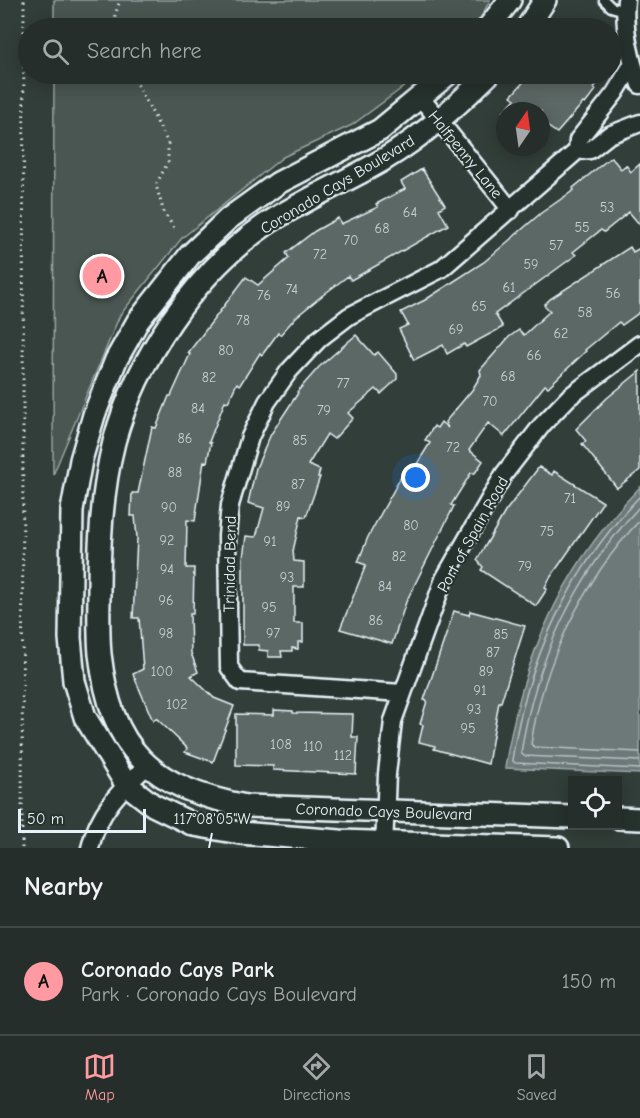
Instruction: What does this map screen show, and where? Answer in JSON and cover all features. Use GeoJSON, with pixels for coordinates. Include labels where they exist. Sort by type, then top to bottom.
{"type":"FeatureCollection","features":[{"type":"Feature","properties":{"kind":"street"},"geometry":{"type":"LineString","coordinates":[[496,18],[510,0]]}},
{"type":"Feature","properties":{"kind":"street"},"geometry":{"type":"LineString","coordinates":[[533,18],[545,0]]}},
{"type":"Feature","properties":{"kind":"street"},"geometry":{"type":"LineString","coordinates":[[625,5],[632,65],[640,85]]}},
{"type":"Feature","properties":{"kind":"street","name":"Trinidad Bend"},"geometry":{"type":"LineString","coordinates":[[622,81],[632,65]]}},
{"type":"Feature","properties":{"kind":"street","name":"Coronado Cays Boulevard"},"geometry":{"type":"LineString","coordinates":[[437,84],[380,130],[278,183],[228,219],[190,255],[162,287],[138,321],[116,360],[94,415],[81,460],[72,510],[70,638],[74,681],[85,717],[126,784],[153,805],[194,825],[240,833],[384,845],[558,848]]}},
{"type":"Feature","properties":{"kind":"street","name":"Coronado Cays Boulevard"},"geometry":{"type":"LineString","coordinates":[[478,84],[438,120],[370,168],[264,226],[225,257],[184,303],[154,348],[115,440],[103,498],[99,648],[104,688],[117,727],[131,750],[147,766],[175,784],[210,799],[246,806],[568,817]]}},
{"type":"Feature","properties":{"kind":"street","name":"Trinidad Bend"},"geometry":{"type":"LineString","coordinates":[[577,151],[578,140],[620,84]]}},
{"type":"Feature","properties":{"kind":"street","name":"Halfpenny Lane"},"geometry":{"type":"LineString","coordinates":[[421,98],[511,210]]}},
{"type":"Feature","properties":{"kind":"street","name":"Trinidad Bend"},"geometry":{"type":"LineString","coordinates":[[402,693],[240,682],[228,667],[227,537],[230,505],[249,437],[267,402],[304,355],[349,316],[441,269],[577,151],[590,150],[609,135],[640,123]]}},
{"type":"Feature","properties":{"kind":"street","name":"Port of Spain Road"},"geometry":{"type":"LineString","coordinates":[[384,845],[387,774],[393,721],[444,579],[504,474],[542,425],[569,397],[640,344]]}},
{"type":"Feature","properties":{"kind":"street"},"geometry":{"type":"LineString","coordinates":[[90,848],[94,830],[104,810],[126,784],[147,766]]}},
{"type":"Feature","properties":{"kind":"street"},"geometry":{"type":"LineString","coordinates":[[622,818],[640,819]]}},
{"type":"Feature","properties":{"kind":"lane"},"geometry":{"type":"LineString","coordinates":[[604,0],[611,7],[625,5]]}},
{"type":"Feature","properties":{"kind":"path"},"geometry":{"type":"LineString","coordinates":[[24,0],[24,18]]}},
{"type":"Feature","properties":{"kind":"path"},"geometry":{"type":"LineString","coordinates":[[114,18],[120,0]]}},
{"type":"Feature","properties":{"kind":"path"},"geometry":{"type":"LineString","coordinates":[[22,848],[24,84]]}},
{"type":"Feature","properties":{"kind":"path"},"geometry":{"type":"LineString","coordinates":[[137,84],[168,143],[168,162],[156,185],[164,213],[174,229]]}},
{"type":"Feature","properties":{"kind":"shaded area"},"geometry":{"type":"Polygon","coordinates":[[[54,0],[490,0],[481,18],[54,18],[54,0]]]}},
{"type":"Feature","properties":{"kind":"shaded area"},"geometry":{"type":"Polygon","coordinates":[[[54,84],[407,84],[352,125],[283,157],[182,238],[120,315],[53,475],[54,84]]]}},
{"type":"Feature","properties":{"kind":"water"},"geometry":{"type":"Polygon","coordinates":[[[640,487],[640,774],[505,768],[522,689],[549,617],[588,550],[612,518],[640,487]]]}},
{"type":"Feature","properties":{"kind":"building"},"geometry":{"type":"Polygon","coordinates":[[[522,84],[597,84],[594,88],[596,90],[585,104],[583,103],[557,133],[550,128],[550,102],[512,102],[515,99],[511,96],[522,84]]]}},
{"type":"Feature","properties":{"kind":"building"},"geometry":{"type":"Polygon","coordinates":[[[611,157],[621,169],[626,165],[631,172],[640,164],[640,225],[629,212],[604,232],[601,230],[573,252],[576,255],[495,314],[503,327],[466,347],[464,344],[447,354],[443,345],[414,360],[399,329],[408,325],[401,312],[425,300],[484,262],[541,213],[574,190],[573,188],[611,157]]]}},
{"type":"Feature","properties":{"kind":"building"},"geometry":{"type":"Polygon","coordinates":[[[422,169],[445,205],[439,209],[448,225],[351,280],[348,276],[323,295],[296,317],[280,335],[278,333],[262,355],[260,353],[240,385],[237,383],[228,402],[225,401],[209,442],[211,443],[207,462],[204,461],[195,521],[187,520],[186,568],[194,568],[193,614],[190,614],[191,653],[198,672],[191,676],[214,698],[234,706],[213,762],[185,752],[187,748],[156,718],[153,721],[133,674],[143,669],[139,618],[133,618],[137,538],[135,516],[131,516],[132,493],[138,493],[152,427],[156,428],[190,354],[188,353],[246,277],[258,285],[289,258],[286,253],[315,231],[338,218],[341,224],[378,207],[376,204],[405,189],[401,182],[422,169]]]}},
{"type":"Feature","properties":{"kind":"building"},"geometry":{"type":"Polygon","coordinates":[[[630,247],[633,252],[640,248],[640,312],[622,325],[619,322],[585,350],[548,387],[545,385],[504,436],[488,423],[469,450],[483,461],[475,473],[471,473],[451,505],[454,506],[406,602],[392,644],[340,629],[366,565],[358,562],[368,537],[401,477],[407,480],[430,443],[425,440],[434,426],[437,428],[441,422],[448,428],[445,422],[472,390],[481,375],[480,370],[509,337],[519,330],[524,335],[550,311],[544,305],[550,299],[630,247]]]}},
{"type":"Feature","properties":{"kind":"building"},"geometry":{"type":"Polygon","coordinates":[[[356,335],[374,355],[378,352],[397,374],[397,379],[381,394],[376,389],[348,413],[353,418],[334,439],[327,434],[308,465],[320,470],[318,477],[320,477],[306,517],[301,516],[293,551],[294,561],[304,562],[304,587],[294,587],[294,623],[303,623],[303,642],[298,642],[298,649],[281,651],[282,657],[268,657],[268,651],[259,650],[259,645],[243,645],[243,558],[246,536],[256,537],[264,508],[248,503],[256,468],[271,434],[297,392],[319,367],[356,335]]]}},
{"type":"Feature","properties":{"kind":"building"},"geometry":{"type":"Polygon","coordinates":[[[640,371],[640,470],[617,488],[582,444],[586,441],[576,429],[607,398],[640,371]]]}},
{"type":"Feature","properties":{"kind":"building"},"geometry":{"type":"Polygon","coordinates":[[[539,467],[552,475],[554,471],[603,502],[550,578],[545,587],[547,589],[536,606],[481,570],[483,567],[477,560],[505,512],[539,467]]]}},
{"type":"Feature","properties":{"kind":"building"},"geometry":{"type":"Polygon","coordinates":[[[454,611],[469,615],[470,611],[525,626],[501,702],[499,702],[488,764],[434,749],[435,746],[419,742],[423,725],[420,724],[427,701],[424,700],[454,611]]]}},
{"type":"Feature","properties":{"kind":"building"},"geometry":{"type":"Polygon","coordinates":[[[274,710],[293,711],[293,713],[353,714],[352,737],[358,737],[356,774],[273,770],[273,766],[236,765],[236,714],[274,715],[274,710]]]}},
{"type":"Feature","properties":{"kind":"place","name":"Coronado Cays Park"},"geometry":{"type":"Point","coordinates":[102,276]}}]}
